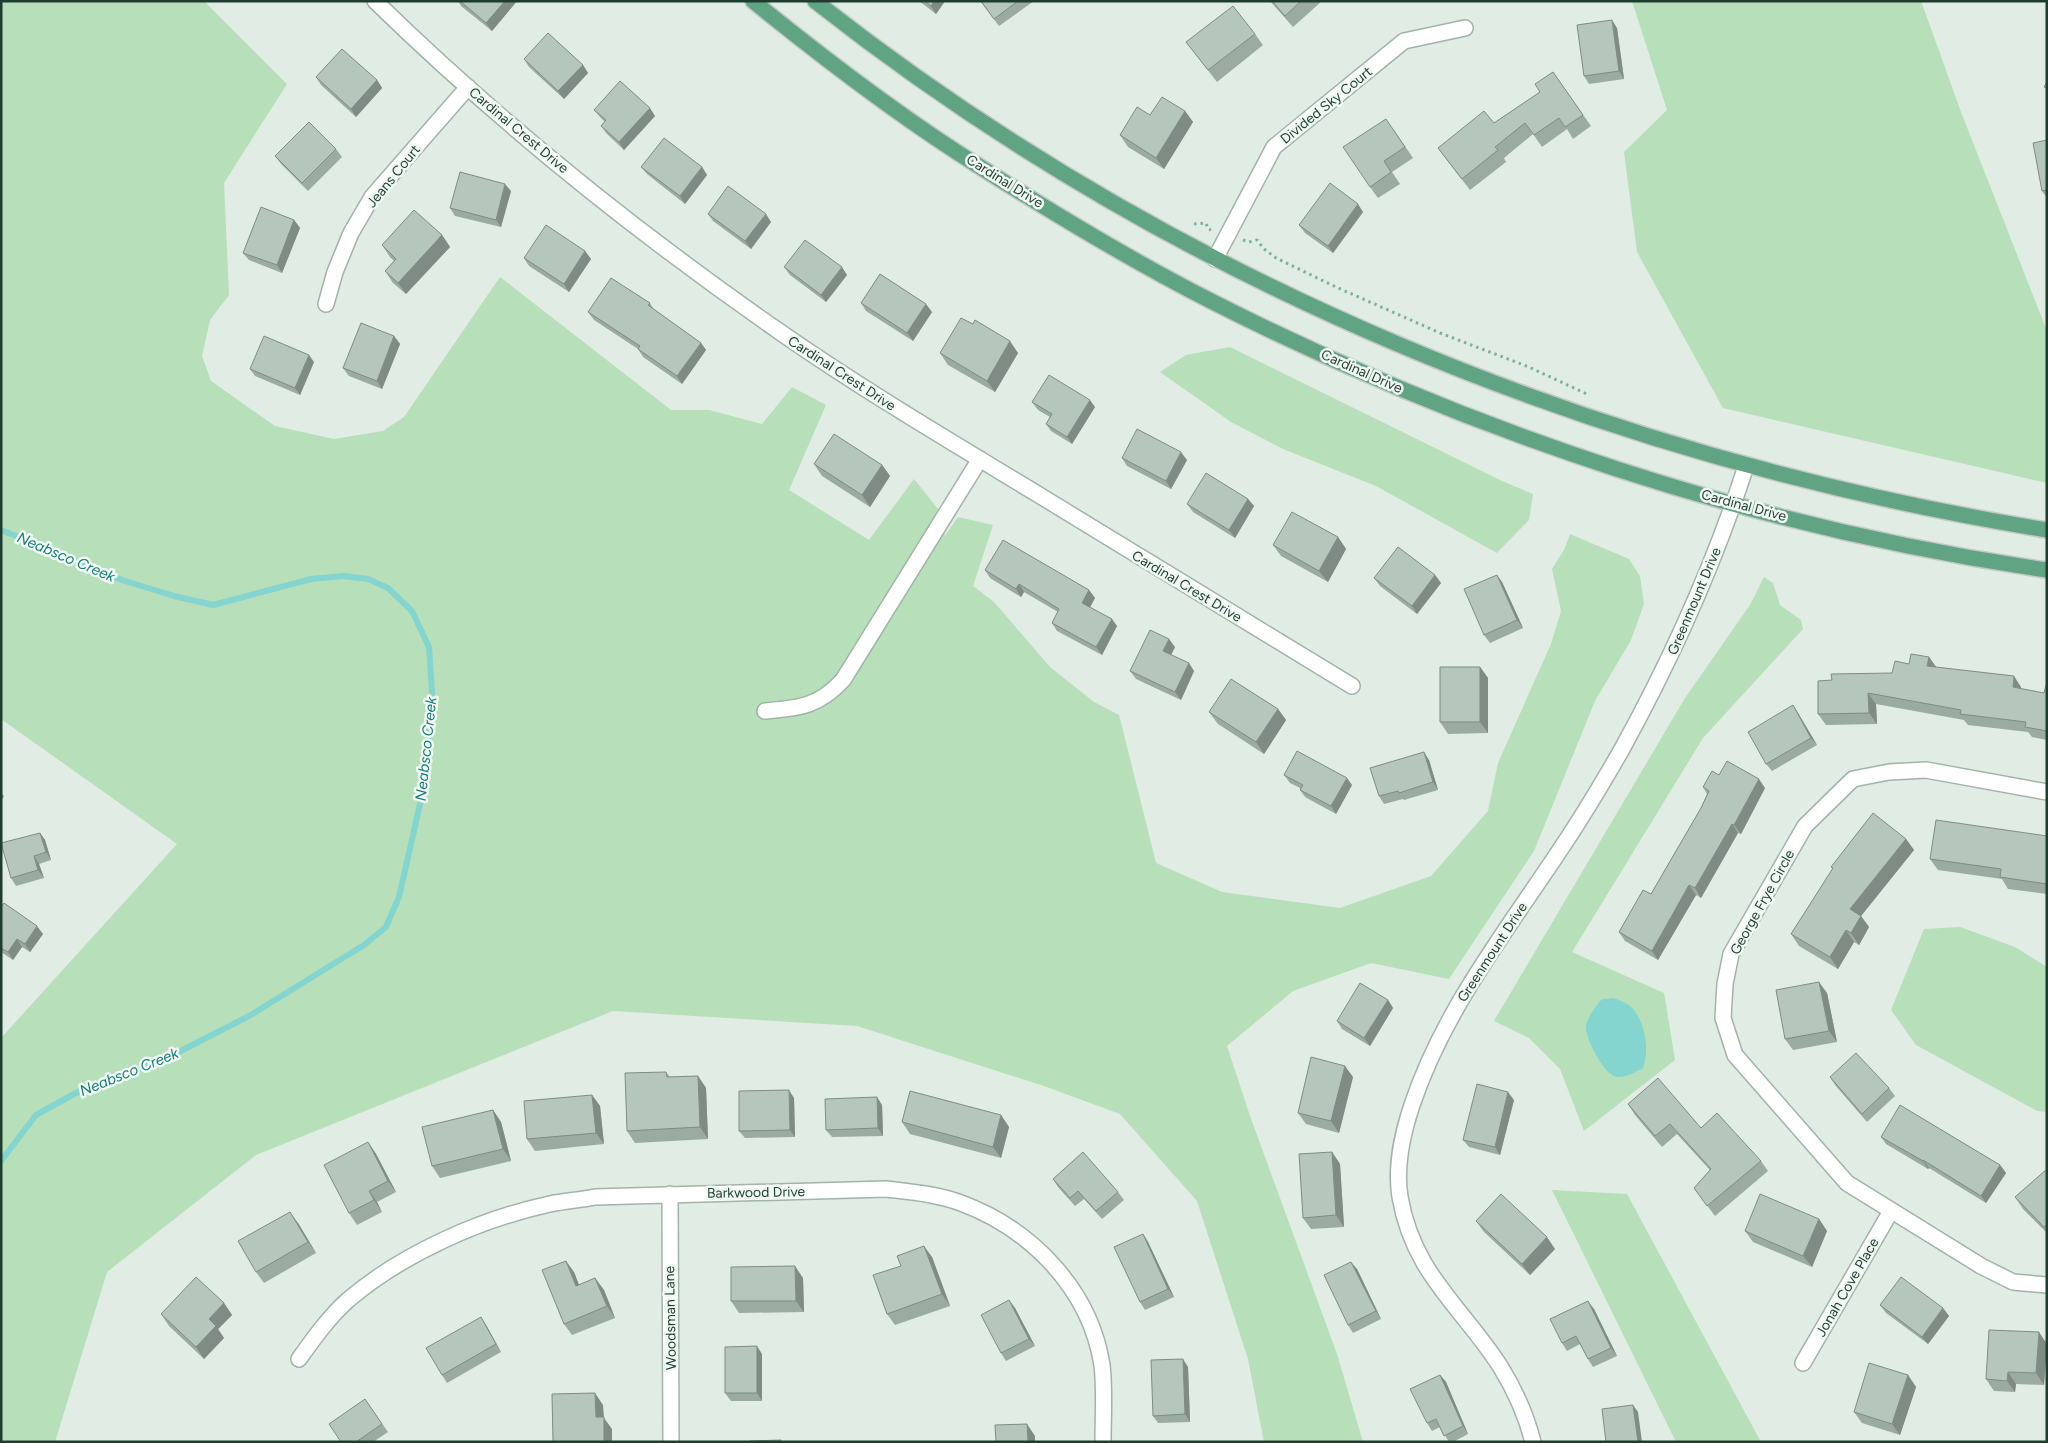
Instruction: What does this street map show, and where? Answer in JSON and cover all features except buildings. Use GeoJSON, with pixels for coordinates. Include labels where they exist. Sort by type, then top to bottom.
{"type":"FeatureCollection","features":[{"type":"Feature","properties":{"kind":"main road","name":"Cardinal Drive"},"geometry":{"type":"LineString","coordinates":[[752,1],[871,92],[982,169],[1120,251],[1207,299],[1305,346],[1425,399],[1505,430],[1618,469],[1734,503],[1816,525],[1912,546],[2047,570]]}},
{"type":"Feature","properties":{"kind":"main road"},"geometry":{"type":"LineString","coordinates":[[815,1],[854,32],[940,93],[1048,164],[1215,259],[1332,316],[1406,349],[1513,391],[1640,435],[1746,466],[1882,500],[2047,530]]}},
{"type":"Feature","properties":{"kind":"street","name":"Cardinal Crest Drive"},"geometry":{"type":"LineString","coordinates":[[375,1],[468,87],[577,179],[677,257],[780,332],[885,402],[1352,686]]}},
{"type":"Feature","properties":{"kind":"street","name":"Divided Sky Court"},"geometry":{"type":"LineString","coordinates":[[1215,259],[1274,147],[1404,41],[1465,28]]}},
{"type":"Feature","properties":{"kind":"street","name":"Jeans Court"},"geometry":{"type":"LineString","coordinates":[[326,304],[335,272],[351,233],[372,197],[468,87]]}},
{"type":"Feature","properties":{"kind":"street"},"geometry":{"type":"LineString","coordinates":[[765,711],[799,708],[814,703],[832,692],[843,680],[980,459]]}},
{"type":"Feature","properties":{"kind":"street","name":"Greenmount Drive"},"geometry":{"type":"LineString","coordinates":[[1533,1442],[1528,1423],[1514,1390],[1499,1365],[1431,1277],[1416,1251],[1405,1223],[1399,1194],[1399,1163],[1403,1134],[1440,1036],[1467,988],[1561,849],[1620,752],[1661,677],[1698,598],[1746,466]]}},
{"type":"Feature","properties":{"kind":"street","name":"George Frye Circle"},"geometry":{"type":"LineString","coordinates":[[2047,792],[1926,770],[1889,772],[1853,779],[1805,826],[1731,954],[1725,984],[1723,1018],[1735,1056],[1847,1183],[1981,1266],[2013,1282],[2047,1285]]}},
{"type":"Feature","properties":{"kind":"street","name":"Barkwood Drive"},"geometry":{"type":"LineString","coordinates":[[299,1358],[327,1321],[347,1301],[376,1278],[463,1232],[506,1216],[550,1204],[595,1198],[670,1194],[886,1189],[927,1194],[960,1203],[992,1217],[1021,1235],[1047,1258],[1065,1278],[1082,1305],[1094,1335],[1102,1366],[1103,1442]]}},
{"type":"Feature","properties":{"kind":"street","name":"Woodsman Lane"},"geometry":{"type":"LineString","coordinates":[[670,1194],[671,1442]]}},
{"type":"Feature","properties":{"kind":"street","name":"Jonah Cove Place"},"geometry":{"type":"LineString","coordinates":[[1803,1363],[1891,1211]]}},
{"type":"Feature","properties":{"kind":"path"},"geometry":{"type":"LineString","coordinates":[[1206,223],[1208,229]]}},
{"type":"Feature","properties":{"kind":"path"},"geometry":{"type":"LineString","coordinates":[[1249,242],[1257,240],[1264,249],[1276,258],[1360,298],[1440,333],[1529,367],[1590,396]]}},
{"type":"Feature","properties":{"kind":"green space"},"geometry":{"type":"Polygon","coordinates":[[[1,1],[204,1],[287,84],[224,183],[229,295],[210,320],[202,356],[211,381],[275,426],[334,439],[383,431],[404,417],[500,277],[671,410],[709,410],[762,424],[792,387],[826,405],[789,490],[869,540],[914,479],[938,509],[945,536],[958,517],[993,525],[973,586],[994,602],[1050,667],[1094,702],[1119,715],[1156,863],[1222,892],[1340,908],[1431,876],[1488,811],[1498,763],[1551,644],[1561,611],[1552,569],[1564,550],[1570,534],[1629,559],[1640,576],[1644,604],[1631,640],[1595,701],[1534,851],[1449,979],[1371,963],[1293,991],[1227,1046],[1250,1116],[1337,1354],[1363,1442],[1264,1442],[1248,1359],[1197,1201],[1120,1114],[1044,1086],[857,1026],[613,1011],[256,1155],[107,1272],[55,1442],[1,1442],[1,1038],[177,844],[1,719],[1,1]]]}},
{"type":"Feature","properties":{"kind":"green space"},"geometry":{"type":"Polygon","coordinates":[[[1632,1],[1921,1],[1961,112],[2047,331],[2047,483],[1723,408],[1637,252],[1624,152],[1667,110],[1632,1]]]}},
{"type":"Feature","properties":{"kind":"green space"},"geometry":{"type":"Polygon","coordinates":[[[1230,347],[1502,481],[1533,494],[1529,520],[1497,553],[1376,486],[1283,449],[1231,422],[1160,372],[1186,355],[1230,347]]]}},
{"type":"Feature","properties":{"kind":"green space"},"geometry":{"type":"Polygon","coordinates":[[[1764,577],[1773,583],[1780,605],[1801,620],[1803,629],[1703,738],[1572,952],[1664,993],[1675,1060],[1584,1131],[1560,1069],[1529,1038],[1494,1021],[1685,698],[1750,605],[1764,577]]]}},
{"type":"Feature","properties":{"kind":"green space"},"geometry":{"type":"Polygon","coordinates":[[[1960,927],[2015,947],[2047,967],[2047,1112],[2037,1111],[1916,1045],[1891,1010],[1924,929],[1960,927]]]}},
{"type":"Feature","properties":{"kind":"green space"},"geometry":{"type":"Polygon","coordinates":[[[1552,1190],[1627,1194],[1761,1442],[1676,1442],[1552,1190]]]}},
{"type":"Feature","properties":{"kind":"water"},"geometry":{"type":"Polygon","coordinates":[[[1613,998],[1631,1007],[1640,1020],[1645,1036],[1646,1053],[1643,1068],[1624,1077],[1612,1075],[1601,1063],[1592,1047],[1586,1026],[1592,1011],[1602,999],[1613,998]]]}},
{"type":"Feature","properties":{"kind":"waterway","name":"Neabsco Creek"},"geometry":{"type":"LineString","coordinates":[[1,530],[122,580],[174,596],[213,605],[311,579],[344,576],[368,579],[388,588],[412,611],[429,647],[432,692],[425,782],[399,897],[386,927],[364,945],[249,1016],[163,1060],[85,1088],[36,1115],[1,1161]]}}]}
